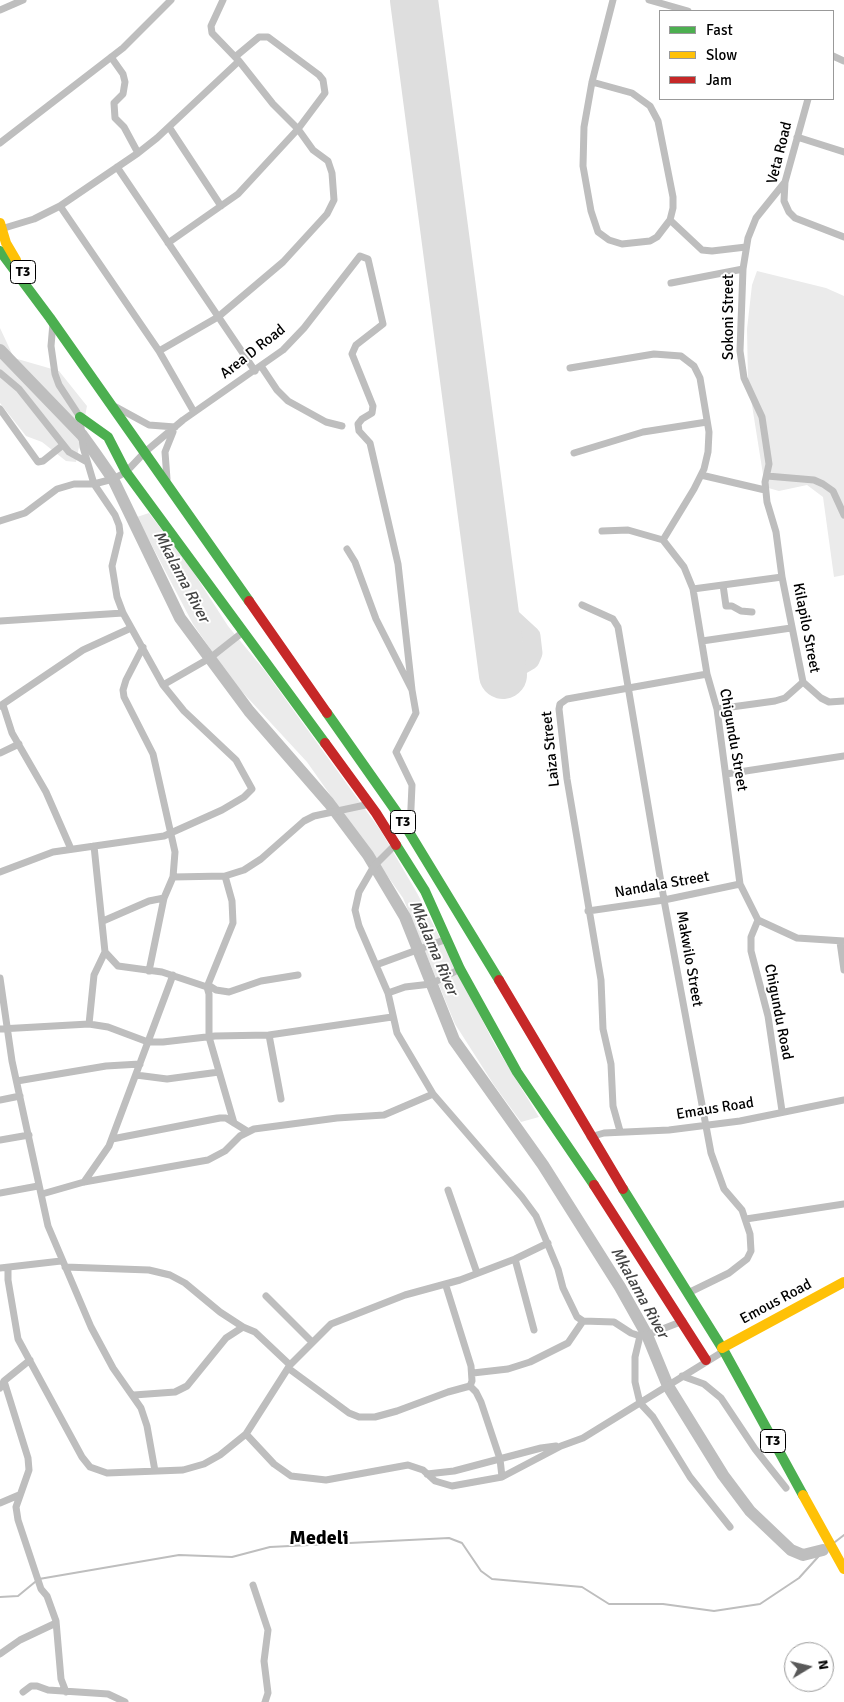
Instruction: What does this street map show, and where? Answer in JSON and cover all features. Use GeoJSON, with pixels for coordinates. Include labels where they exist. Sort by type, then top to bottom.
{"type":"FeatureCollection","features":[{"type":"Feature","properties":{"kind":"main road","name":"T3"},"geometry":{"type":"LineString","coordinates":[[1,226],[6,243],[52,321]]}},
{"type":"Feature","properties":{"kind":"main road","name":"T3"},"geometry":{"type":"LineString","coordinates":[[0,251],[111,404],[359,756],[410,832],[590,1137],[723,1350],[844,1569]]}},
{"type":"Feature","properties":{"kind":"main road"},"geometry":{"type":"LineString","coordinates":[[80,417],[108,437],[126,472],[370,804],[425,891],[460,969],[517,1072],[683,1321],[706,1360]]}},
{"type":"Feature","properties":{"kind":"main road","name":"Emous Road"},"geometry":{"type":"LineString","coordinates":[[723,1350],[844,1282]]}},
{"type":"Feature","properties":{"kind":"street"},"geometry":{"type":"LineString","coordinates":[[0,10],[23,0]]}},
{"type":"Feature","properties":{"kind":"street"},"geometry":{"type":"LineString","coordinates":[[0,143],[123,48],[171,0]]}},
{"type":"Feature","properties":{"kind":"street"},"geometry":{"type":"LineString","coordinates":[[159,351],[218,316],[290,256],[327,214],[334,200],[332,173],[328,161],[313,150],[298,129],[273,104],[237,59],[210,30],[223,0]]}},
{"type":"Feature","properties":{"kind":"street"},"geometry":{"type":"LineString","coordinates":[[592,82],[632,93],[650,106],[658,121],[673,197],[670,220],[657,237],[642,243],[622,244],[608,240],[598,232],[591,211],[583,166],[584,127],[592,82],[613,0]]}},
{"type":"Feature","properties":{"kind":"street"},"geometry":{"type":"LineString","coordinates":[[648,0],[684,10]]}},
{"type":"Feature","properties":{"kind":"street"},"geometry":{"type":"LineString","coordinates":[[1,226],[34,219],[60,206],[138,152],[169,128],[263,35],[273,40],[319,75],[323,80],[325,93],[262,172],[222,206],[168,242]]}},
{"type":"Feature","properties":{"kind":"street"},"geometry":{"type":"LineString","coordinates":[[111,57],[123,74],[125,82],[122,94],[114,103],[115,118],[124,127],[138,152]]}},
{"type":"Feature","properties":{"kind":"street","name":"Veta Road"},"geometry":{"type":"LineString","coordinates":[[808,100],[785,182],[784,201],[789,212],[795,218],[844,237]]}},
{"type":"Feature","properties":{"kind":"street"},"geometry":{"type":"LineString","coordinates":[[169,128],[222,206]]}},
{"type":"Feature","properties":{"kind":"street"},"geometry":{"type":"LineString","coordinates":[[797,138],[844,152]]}},
{"type":"Feature","properties":{"kind":"street"},"geometry":{"type":"LineString","coordinates":[[117,167],[218,316],[258,369],[288,400],[326,422],[342,426]]}},
{"type":"Feature","properties":{"kind":"street","name":"Sokoni Street"},"geometry":{"type":"LineString","coordinates":[[782,577],[776,532],[765,490],[769,464],[762,417],[744,378],[740,351],[743,269],[746,247],[756,218],[785,182]]}},
{"type":"Feature","properties":{"kind":"street"},"geometry":{"type":"LineString","coordinates":[[60,206],[159,351],[194,412]]}},
{"type":"Feature","properties":{"kind":"street"},"geometry":{"type":"LineString","coordinates":[[670,220],[702,250],[712,251],[746,247]]}},
{"type":"Feature","properties":{"kind":"street","name":"Area D Road"},"geometry":{"type":"LineString","coordinates":[[126,472],[144,452],[175,427],[258,369],[294,339],[360,256],[368,259],[383,324],[356,344],[352,354],[373,406],[372,413],[362,418],[358,424],[359,430],[370,443],[398,564],[412,690]]}},
{"type":"Feature","properties":{"kind":"street"},"geometry":{"type":"LineString","coordinates":[[671,283],[743,269]]}},
{"type":"Feature","properties":{"kind":"street"},"geometry":{"type":"LineString","coordinates":[[0,872],[52,852],[171,833],[222,810],[244,797],[252,789],[236,760],[184,711],[164,686],[123,613],[117,597],[112,566],[120,533],[119,525],[115,515],[94,484],[83,446],[80,417],[59,385],[55,374],[51,346],[52,321]]}},
{"type":"Feature","properties":{"kind":"street"},"geometry":{"type":"LineString","coordinates":[[570,368],[654,354],[681,356],[694,366],[700,378],[707,422],[708,452],[701,475],[664,540],[628,530],[602,531]]}},
{"type":"Feature","properties":{"kind":"street"},"geometry":{"type":"LineString","coordinates":[[0,373],[19,389],[69,452],[88,462]]}},
{"type":"Feature","properties":{"kind":"street"},"geometry":{"type":"LineString","coordinates":[[111,404],[148,425],[175,427],[165,452],[168,485]]}},
{"type":"Feature","properties":{"kind":"street"},"geometry":{"type":"LineString","coordinates":[[0,409],[38,462],[44,461],[63,445]]}},
{"type":"Feature","properties":{"kind":"street"},"geometry":{"type":"LineString","coordinates":[[574,453],[643,432],[707,422]]}},
{"type":"Feature","properties":{"kind":"street"},"geometry":{"type":"LineString","coordinates":[[0,521],[25,513],[57,490],[74,484],[94,484],[113,479],[126,472]]}},
{"type":"Feature","properties":{"kind":"street"},"geometry":{"type":"LineString","coordinates":[[701,475],[765,490]]}},
{"type":"Feature","properties":{"kind":"street"},"geometry":{"type":"LineString","coordinates":[[767,476],[814,480],[824,484],[833,491],[844,515]]}},
{"type":"Feature","properties":{"kind":"street","name":"Chigundu Street"},"geometry":{"type":"LineString","coordinates":[[664,540],[684,567],[693,589],[707,674],[717,709],[740,884],[758,920]]}},
{"type":"Feature","properties":{"kind":"street"},"geometry":{"type":"LineString","coordinates":[[347,549],[355,562],[376,619],[412,690],[416,712],[396,752],[412,784],[410,832]]}},
{"type":"Feature","properties":{"kind":"street"},"geometry":{"type":"LineString","coordinates":[[693,589],[782,577]]}},
{"type":"Feature","properties":{"kind":"street","name":"Kilapilo Street"},"geometry":{"type":"LineString","coordinates":[[717,709],[785,698],[803,682],[782,577]]}},
{"type":"Feature","properties":{"kind":"street"},"geometry":{"type":"LineString","coordinates":[[723,585],[726,606],[752,612]]}},
{"type":"Feature","properties":{"kind":"street","name":"Makwilo Street"},"geometry":{"type":"LineString","coordinates":[[582,605],[616,622],[664,900],[711,1153],[724,1189],[746,1219],[751,1244],[751,1251],[747,1259],[730,1273],[688,1293]]}},
{"type":"Feature","properties":{"kind":"street"},"geometry":{"type":"LineString","coordinates":[[0,621],[123,613]]}},
{"type":"Feature","properties":{"kind":"street"},"geometry":{"type":"LineString","coordinates":[[71,849],[46,792],[12,733],[1,706],[83,650],[131,628]]}},
{"type":"Feature","properties":{"kind":"street"},"geometry":{"type":"LineString","coordinates":[[702,641],[791,628]]}},
{"type":"Feature","properties":{"kind":"street"},"geometry":{"type":"LineString","coordinates":[[164,686],[210,658],[243,632]]}},
{"type":"Feature","properties":{"kind":"street"},"geometry":{"type":"LineString","coordinates":[[143,647],[126,680],[123,690],[124,697],[153,754],[175,852],[173,877],[164,898],[149,971]]}},
{"type":"Feature","properties":{"kind":"street","name":"Laiza Street"},"geometry":{"type":"LineString","coordinates":[[620,1131],[613,1106],[611,1064],[604,1029],[601,980],[592,923],[588,911],[559,708],[560,704],[567,699],[707,674]]}},
{"type":"Feature","properties":{"kind":"street"},"geometry":{"type":"LineString","coordinates":[[803,682],[821,698],[829,702],[844,701]]}},
{"type":"Feature","properties":{"kind":"street"},"geometry":{"type":"LineString","coordinates":[[0,753],[19,744]]}},
{"type":"Feature","properties":{"kind":"street"},"geometry":{"type":"LineString","coordinates":[[726,774],[844,756]]}},
{"type":"Feature","properties":{"kind":"street"},"geometry":{"type":"LineString","coordinates":[[173,877],[225,876],[252,866],[304,821],[314,816],[370,804]]}},
{"type":"Feature","properties":{"kind":"street"},"geometry":{"type":"LineString","coordinates":[[396,844],[369,875],[359,892],[355,910],[359,926],[388,993],[397,1033],[433,1094],[522,1197],[536,1216],[574,1313],[583,1321],[614,1322],[631,1333],[640,1336],[683,1321]]}},
{"type":"Feature","properties":{"kind":"street"},"geometry":{"type":"LineString","coordinates":[[89,1024],[94,975],[105,952],[94,846]]}},
{"type":"Feature","properties":{"kind":"street"},"geometry":{"type":"LineString","coordinates":[[225,876],[232,901],[233,923],[208,986],[209,1037],[234,1123]]}},
{"type":"Feature","properties":{"kind":"street","name":"Nandala Street"},"geometry":{"type":"LineString","coordinates":[[588,911],[664,900],[740,884]]}},
{"type":"Feature","properties":{"kind":"street"},"geometry":{"type":"LineString","coordinates":[[102,921],[149,901],[164,898]]}},
{"type":"Feature","properties":{"kind":"street"},"geometry":{"type":"LineString","coordinates":[[758,920],[797,938],[842,942],[844,970]]}},
{"type":"Feature","properties":{"kind":"street","name":"Chigundu Road"},"geometry":{"type":"LineString","coordinates":[[758,920],[751,937],[751,951],[768,1016],[782,1111]]}},
{"type":"Feature","properties":{"kind":"street"},"geometry":{"type":"LineString","coordinates":[[376,965],[447,939]]}},
{"type":"Feature","properties":{"kind":"street"},"geometry":{"type":"LineString","coordinates":[[105,952],[118,966],[173,975],[216,990],[229,992],[261,981],[298,975]]}},
{"type":"Feature","properties":{"kind":"street"},"geometry":{"type":"LineString","coordinates":[[388,993],[405,987],[430,984],[460,969]]}},
{"type":"Feature","properties":{"kind":"street"},"geometry":{"type":"LineString","coordinates":[[84,1182],[112,1139],[173,975]]}},
{"type":"Feature","properties":{"kind":"street"},"geometry":{"type":"LineString","coordinates":[[0,978],[17,1081],[48,1226],[91,1327],[113,1368],[134,1395],[147,1426],[155,1471]]}},
{"type":"Feature","properties":{"kind":"street"},"geometry":{"type":"LineString","coordinates":[[0,1029],[89,1024],[108,1027],[148,1042],[269,1035],[392,1017]]}},
{"type":"Feature","properties":{"kind":"street"},"geometry":{"type":"LineString","coordinates":[[269,1035],[281,1099]]}},
{"type":"Feature","properties":{"kind":"street"},"geometry":{"type":"LineString","coordinates":[[17,1081],[106,1066],[140,1064]]}},
{"type":"Feature","properties":{"kind":"street"},"geometry":{"type":"LineString","coordinates":[[136,1075],[167,1079],[219,1072]]}},
{"type":"Feature","properties":{"kind":"street"},"geometry":{"type":"LineString","coordinates":[[42,1194],[84,1182],[208,1160],[225,1151],[247,1131],[337,1118],[384,1115],[433,1094]]}},
{"type":"Feature","properties":{"kind":"street"},"geometry":{"type":"LineString","coordinates":[[0,1100],[20,1096]]}},
{"type":"Feature","properties":{"kind":"street","name":"Emaus Road"},"geometry":{"type":"LineString","coordinates":[[590,1137],[620,1131],[669,1130],[740,1121],[844,1100]]}},
{"type":"Feature","properties":{"kind":"street"},"geometry":{"type":"LineString","coordinates":[[112,1139],[220,1118],[234,1123],[247,1131]]}},
{"type":"Feature","properties":{"kind":"street"},"geometry":{"type":"LineString","coordinates":[[0,1140],[29,1135]]}},
{"type":"Feature","properties":{"kind":"street"},"geometry":{"type":"LineString","coordinates":[[0,1193],[38,1186]]}},
{"type":"Feature","properties":{"kind":"street"},"geometry":{"type":"LineString","coordinates":[[448,1190],[477,1273]]}},
{"type":"Feature","properties":{"kind":"street"},"geometry":{"type":"LineString","coordinates":[[746,1219],[844,1204]]}},
{"type":"Feature","properties":{"kind":"street"},"geometry":{"type":"LineString","coordinates":[[8,1268],[8,1280],[18,1339],[82,1457],[90,1467],[107,1473],[183,1470],[204,1464],[220,1456],[246,1434],[289,1366],[331,1324],[358,1312],[423,1289],[446,1286],[548,1244]]}},
{"type":"Feature","properties":{"kind":"street"},"geometry":{"type":"LineString","coordinates":[[515,1259],[534,1330]]}},
{"type":"Feature","properties":{"kind":"street"},"geometry":{"type":"LineString","coordinates":[[0,1268],[63,1264],[149,1270],[170,1275],[185,1283],[220,1312],[242,1327],[255,1332],[289,1366],[349,1413],[359,1417],[375,1417],[398,1411],[448,1392],[470,1386]]}},
{"type":"Feature","properties":{"kind":"street"},"geometry":{"type":"LineString","coordinates":[[446,1286],[473,1373],[470,1386]]}},
{"type":"Feature","properties":{"kind":"street"},"geometry":{"type":"LineString","coordinates":[[266,1296],[312,1342]]}},
{"type":"Feature","properties":{"kind":"street"},"geometry":{"type":"LineString","coordinates":[[473,1373],[508,1369],[530,1362],[568,1343],[583,1321]]}},
{"type":"Feature","properties":{"kind":"street"},"geometry":{"type":"LineString","coordinates":[[134,1395],[175,1392],[188,1386],[226,1338],[242,1327]]}},
{"type":"Feature","properties":{"kind":"street"},"geometry":{"type":"LineString","coordinates":[[640,1336],[635,1357],[635,1382],[640,1403],[653,1417],[690,1477],[730,1527]]}},
{"type":"Feature","properties":{"kind":"street"},"geometry":{"type":"LineString","coordinates":[[246,1434],[274,1464],[291,1476],[326,1480],[408,1465],[423,1470],[435,1481],[452,1486],[502,1477],[561,1446],[583,1438],[723,1350]]}},
{"type":"Feature","properties":{"kind":"street"},"geometry":{"type":"LineString","coordinates":[[0,1388],[4,1381],[30,1360]]}},
{"type":"Feature","properties":{"kind":"street"},"geometry":{"type":"LineString","coordinates":[[682,1376],[704,1384],[721,1398],[755,1449],[786,1488]]}},
{"type":"Feature","properties":{"kind":"street"},"geometry":{"type":"LineString","coordinates":[[4,1381],[28,1458],[29,1470],[16,1507],[18,1520],[37,1580],[47,1596],[56,1623],[61,1679],[66,1692]]}},
{"type":"Feature","properties":{"kind":"street"},"geometry":{"type":"LineString","coordinates":[[470,1386],[476,1392],[481,1402],[500,1459],[502,1477]]}},
{"type":"Feature","properties":{"kind":"street"},"geometry":{"type":"LineString","coordinates":[[428,1474],[454,1471],[541,1448],[561,1446]]}},
{"type":"Feature","properties":{"kind":"street"},"geometry":{"type":"LineString","coordinates":[[0,1503],[19,1495]]}},
{"type":"Feature","properties":{"kind":"street"},"geometry":{"type":"LineString","coordinates":[[253,1585],[268,1630],[264,1660],[268,1692],[265,1702]]}},
{"type":"Feature","properties":{"kind":"street"},"geometry":{"type":"LineString","coordinates":[[0,1654],[20,1640],[56,1623]]}},
{"type":"Feature","properties":{"kind":"street"},"geometry":{"type":"LineString","coordinates":[[22,1692],[31,1686],[37,1686],[48,1690],[108,1694],[125,1702]]}},
{"type":"Feature","properties":{"kind":"shaded area"},"geometry":{"type":"Polygon","coordinates":[[[757,271],[826,288],[844,296],[844,575],[834,577],[823,497],[807,485],[779,491],[765,487],[748,380],[747,329],[752,285],[757,271]]]}},
{"type":"Feature","properties":{"kind":"shaded area"},"geometry":{"type":"Polygon","coordinates":[[[0,328],[14,358],[59,371],[87,406],[76,462],[66,461],[42,442],[26,436],[0,403],[0,328]]]}},
{"type":"Feature","properties":{"kind":"shaded area"},"geometry":{"type":"Polygon","coordinates":[[[149,513],[190,567],[228,626],[265,671],[381,831],[417,893],[495,1045],[539,1117],[521,1122],[494,1085],[455,1024],[403,898],[307,762],[234,683],[193,624],[137,517],[149,513]]]}},
{"type":"Feature","properties":{"kind":"waterway","name":"Mkalama River"},"geometry":{"type":"LineString","coordinates":[[0,350],[82,435],[113,479],[180,618],[249,711],[329,803],[368,855],[405,917],[454,1040],[543,1165],[620,1287],[647,1335],[668,1386],[723,1475],[750,1511],[791,1550],[803,1555],[823,1550]]}},
{"type":"Feature","properties":{"kind":"waterway"},"geometry":{"type":"LineString","coordinates":[[835,1542],[844,1535]]}},
{"type":"Feature","properties":{"kind":"waterway"},"geometry":{"type":"LineString","coordinates":[[39,1579],[179,1555],[232,1557],[270,1547],[449,1538],[462,1543],[481,1571],[492,1579],[582,1587],[609,1604],[663,1604],[714,1611],[760,1604],[799,1578],[827,1547]]}},
{"type":"Feature","properties":{"kind":"waterway"},"geometry":{"type":"LineString","coordinates":[[0,1597],[18,1596],[35,1582]]}},
{"type":"Feature","properties":{"kind":"taxiway"},"geometry":{"type":"LineString","coordinates":[[493,601],[531,636],[533,653],[530,660],[513,670],[503,672]]}},
{"type":"Feature","properties":{"kind":"runway"},"geometry":{"type":"LineString","coordinates":[[414,0],[503,675]]}},
{"type":"Feature","properties":{"kind":"traffic: fast"},"geometry":{"type":"LineString","coordinates":[[0,251],[50,318],[249,601]]}},
{"type":"Feature","properties":{"kind":"traffic: fast"},"geometry":{"type":"LineString","coordinates":[[80,417],[108,437],[126,472],[325,743]]}},
{"type":"Feature","properties":{"kind":"traffic: fast"},"geometry":{"type":"LineString","coordinates":[[327,713],[398,814],[499,980]]}},
{"type":"Feature","properties":{"kind":"traffic: fast"},"geometry":{"type":"LineString","coordinates":[[396,845],[425,891],[460,969],[517,1072],[594,1185]]}},
{"type":"Feature","properties":{"kind":"traffic: fast"},"geometry":{"type":"LineString","coordinates":[[623,1189],[724,1351],[803,1495]]}},
{"type":"Feature","properties":{"kind":"traffic: slow"},"geometry":{"type":"LineString","coordinates":[[0,223],[6,243],[16,260]]}},
{"type":"Feature","properties":{"kind":"traffic: slow"},"geometry":{"type":"LineString","coordinates":[[722,1348],[844,1282]]}},
{"type":"Feature","properties":{"kind":"traffic: slow"},"geometry":{"type":"LineString","coordinates":[[803,1495],[844,1569]]}},
{"type":"Feature","properties":{"kind":"traffic: jam"},"geometry":{"type":"LineString","coordinates":[[249,601],[327,713]]}},
{"type":"Feature","properties":{"kind":"traffic: jam"},"geometry":{"type":"LineString","coordinates":[[325,743],[376,813],[396,845]]}},
{"type":"Feature","properties":{"kind":"traffic: jam"},"geometry":{"type":"LineString","coordinates":[[499,980],[623,1189]]}},
{"type":"Feature","properties":{"kind":"traffic: jam"},"geometry":{"type":"LineString","coordinates":[[594,1185],[706,1360]]}},
{"type":"Feature","properties":{"kind":"district","name":"Medeli"},"geometry":{"type":"Point","coordinates":[319,1539]}}]}
